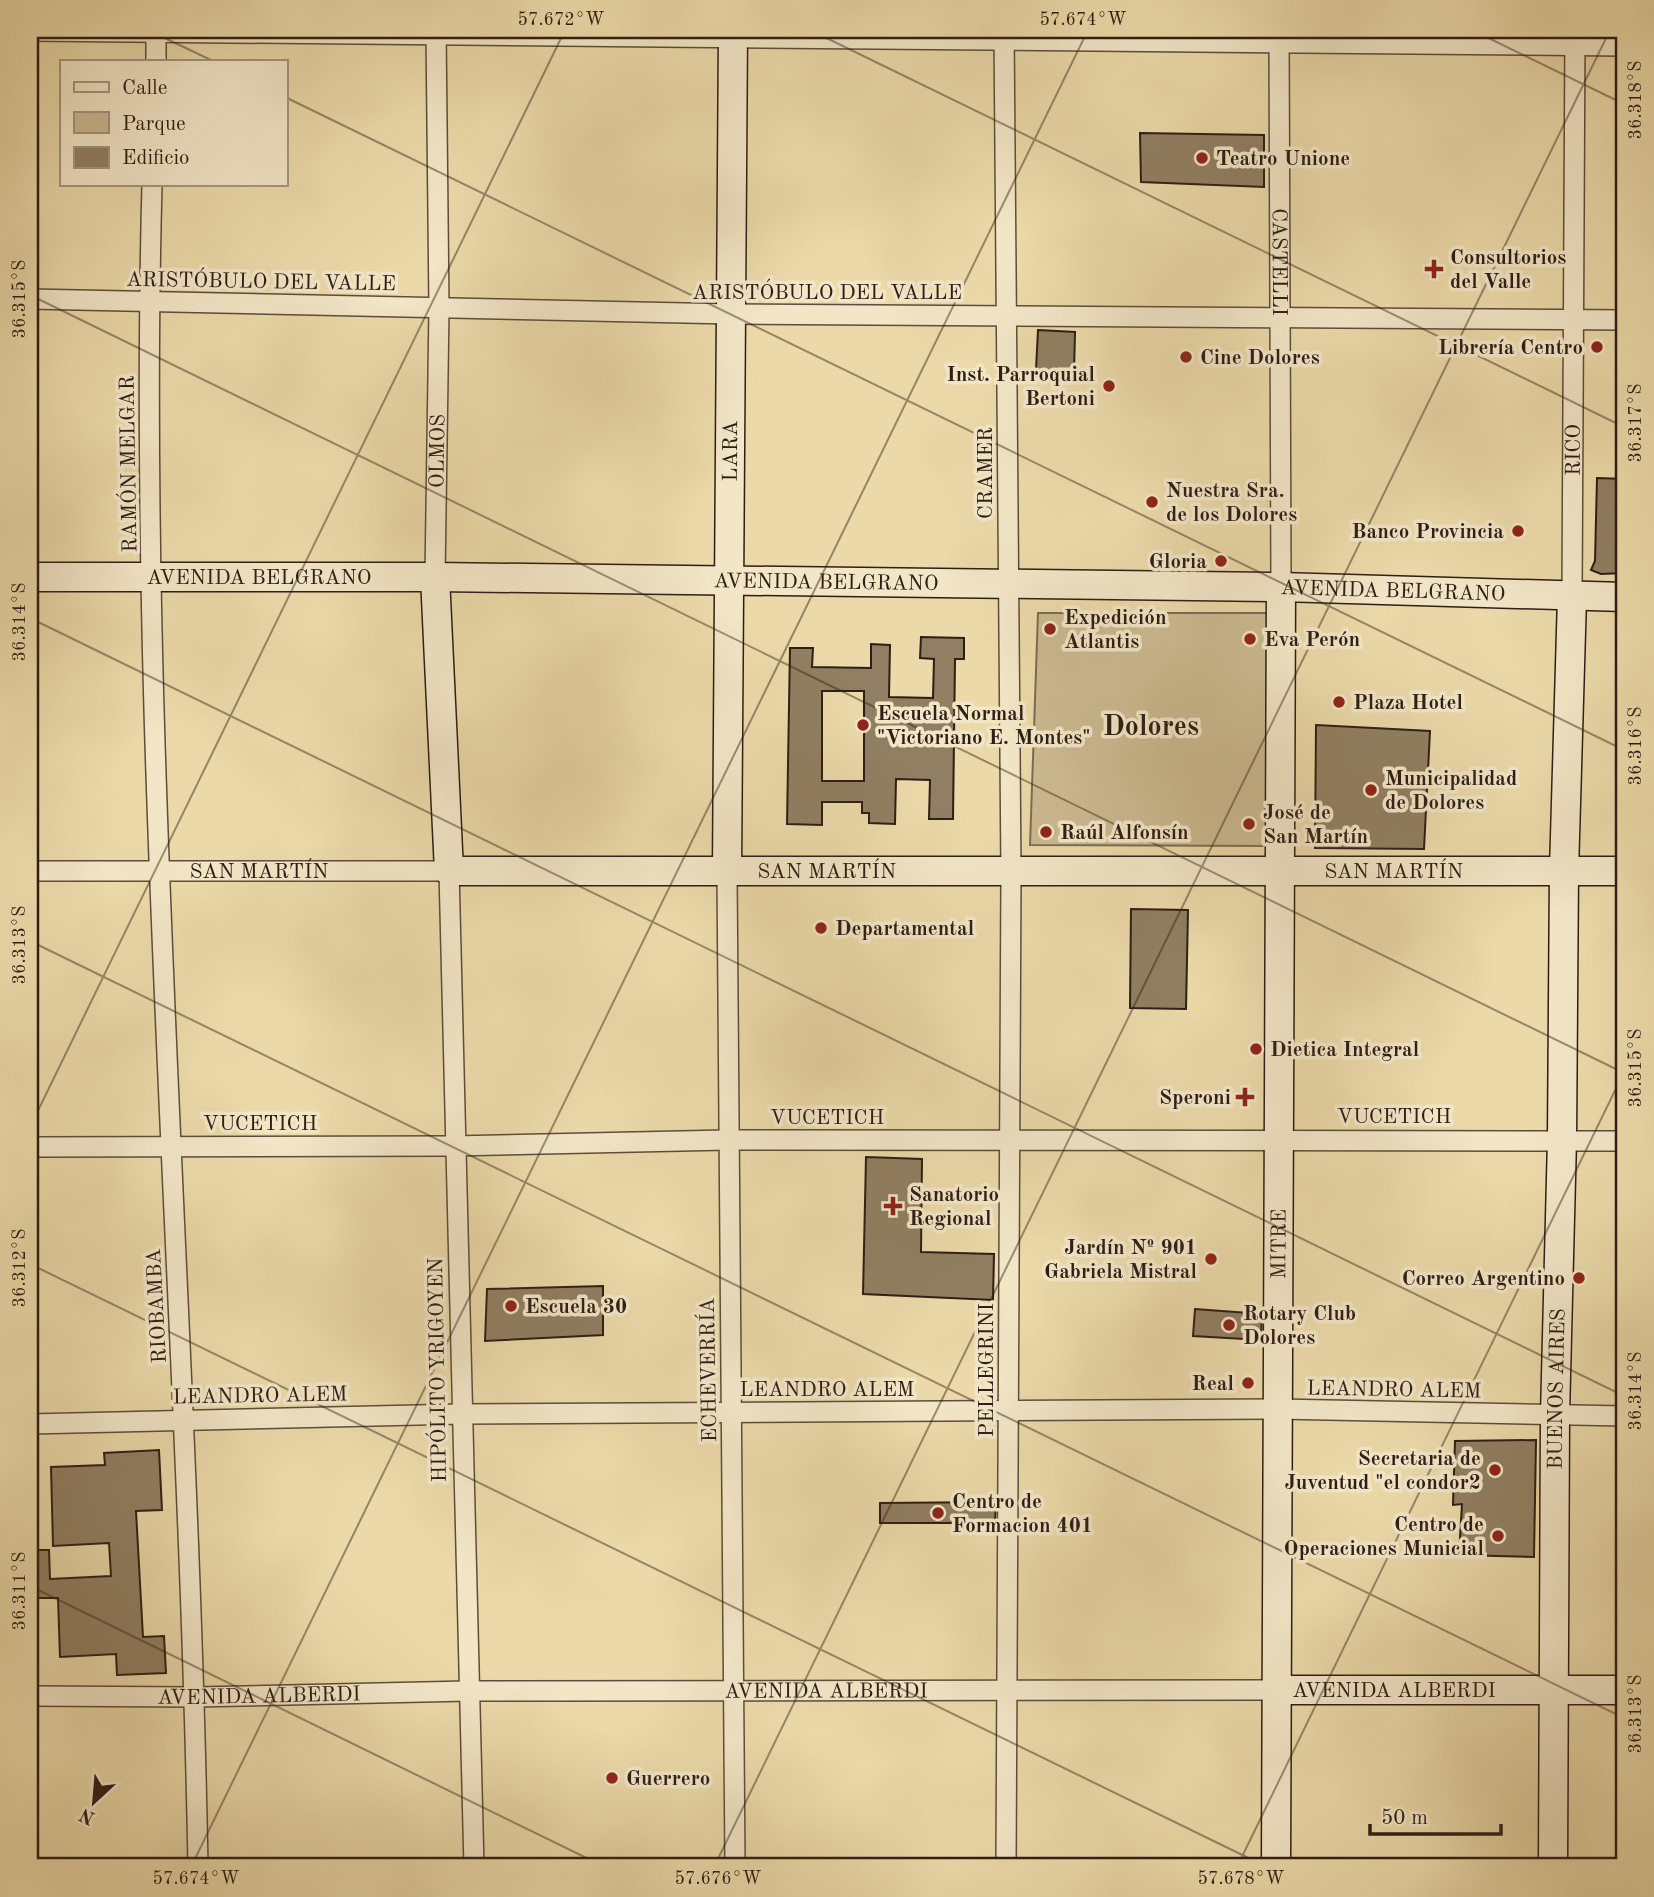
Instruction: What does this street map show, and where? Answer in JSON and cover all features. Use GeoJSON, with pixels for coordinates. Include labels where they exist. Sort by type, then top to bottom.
{"type":"FeatureCollection","features":[{"type":"Feature","properties":{"kind":"main road","name":"LARA"},"geometry":{"type":"LineString","coordinates":[[727,873],[733,34]]}},
{"type":"Feature","properties":{"kind":"main road","name":"AVENIDA BELGRANO"},"geometry":{"type":"LineString","coordinates":[[30,577],[435,577],[1280,587],[1624,597]]}},
{"type":"Feature","properties":{"kind":"main road","name":"OLMOS"},"geometry":{"type":"LineString","coordinates":[[435,577],[449,871]]}},
{"type":"Feature","properties":{"kind":"main road","name":"CASTELLI"},"geometry":{"type":"LineString","coordinates":[[1280,587],[1281,872]]}},
{"type":"Feature","properties":{"kind":"main road","name":"RICO"},"geometry":{"type":"LineString","coordinates":[[1563,871],[1572,597]]}},
{"type":"Feature","properties":{"kind":"main road","name":"SAN MARTÍN"},"geometry":{"type":"LineString","coordinates":[[449,871],[1624,871]]}},
{"type":"Feature","properties":{"kind":"main road","name":"BUENOS AIRES"},"geometry":{"type":"LineString","coordinates":[[1553,1867],[1555,1415],[1562,1139],[1563,871]]}},
{"type":"Feature","properties":{"kind":"main road","name":"MITRE"},"geometry":{"type":"LineString","coordinates":[[1276,1867],[1281,872]]}},
{"type":"Feature","properties":{"kind":"main road","name":"AVENIDA ALBERDI"},"geometry":{"type":"LineString","coordinates":[[1277,1690],[1624,1690]]}},
{"type":"Feature","properties":{"kind":"street"},"geometry":{"type":"LineString","coordinates":[[30,31],[1575,38],[1624,46]]}},
{"type":"Feature","properties":{"kind":"street"},"geometry":{"type":"LineString","coordinates":[[156,32],[156,60]]}},
{"type":"Feature","properties":{"kind":"street","name":"OLMOS"},"geometry":{"type":"LineString","coordinates":[[435,577],[439,308],[436,33]]}},
{"type":"Feature","properties":{"kind":"street","name":"CRAMER"},"geometry":{"type":"LineString","coordinates":[[1004,36],[1011,873]]}},
{"type":"Feature","properties":{"kind":"street","name":"CASTELLI"},"geometry":{"type":"LineString","coordinates":[[1279,36],[1280,587]]}},
{"type":"Feature","properties":{"kind":"street","name":"RICO"},"geometry":{"type":"LineString","coordinates":[[1572,597],[1575,38]]}},
{"type":"Feature","properties":{"kind":"street","name":"RAMÓN MELGAR"},"geometry":{"type":"LineString","coordinates":[[152,186],[149,302],[159,869]]}},
{"type":"Feature","properties":{"kind":"street","name":"ARISTÓBULO DEL VALLE"},"geometry":{"type":"LineString","coordinates":[[30,299],[733,314],[1624,320]]}},
{"type":"Feature","properties":{"kind":"street","name":"RIOBAMBA"},"geometry":{"type":"LineString","coordinates":[[159,869],[185,1420],[198,1867]]}},
{"type":"Feature","properties":{"kind":"street","name":"SAN MARTÍN"},"geometry":{"type":"LineString","coordinates":[[30,871],[449,871]]}},
{"type":"Feature","properties":{"kind":"street","name":"HIPÓLITO YRIGOYEN"},"geometry":{"type":"LineString","coordinates":[[449,871],[474,1867]]}},
{"type":"Feature","properties":{"kind":"street","name":"ECHEVERRÍA"},"geometry":{"type":"LineString","coordinates":[[727,873],[727,1140],[735,1867]]}},
{"type":"Feature","properties":{"kind":"street","name":"PELLEGRINI"},"geometry":{"type":"LineString","coordinates":[[1006,1867],[1011,873]]}},
{"type":"Feature","properties":{"kind":"street","name":"VUCETICH"},"geometry":{"type":"LineString","coordinates":[[30,1147],[454,1146],[727,1140],[1278,1138],[1624,1141]]}},
{"type":"Feature","properties":{"kind":"street","name":"LEANDRO ALEM"},"geometry":{"type":"LineString","coordinates":[[30,1424],[461,1414],[1008,1413],[1278,1409],[1624,1416]]}},
{"type":"Feature","properties":{"kind":"street","name":"AVENIDA ALBERDI"},"geometry":{"type":"LineString","coordinates":[[30,1696],[195,1697],[468,1690],[1277,1690]]}},
{"type":"Feature","properties":{"kind":"green space"},"geometry":{"type":"Polygon","coordinates":[[[1038,613],[1271,613],[1270,846],[1030,845],[1038,613]]]}},
{"type":"Feature","properties":{"kind":"building","name":"Teatro Unione"},"geometry":{"type":"Polygon","coordinates":[[[1140,133],[1264,135],[1264,187],[1141,182],[1140,133]]]}},
{"type":"Feature","properties":{"kind":"building"},"geometry":{"type":"Polygon","coordinates":[[[1038,330],[1075,332],[1074,372],[1036,370],[1038,330]]]}},
{"type":"Feature","properties":{"kind":"building"},"geometry":{"type":"Polygon","coordinates":[[[1597,478],[1624,479],[1624,573],[1601,574],[1591,570],[1595,561],[1597,478]]]}},
{"type":"Feature","properties":{"kind":"building"},"geometry":{"type":"Polygon","coordinates":[[[921,637],[964,638],[964,659],[955,659],[953,819],[929,819],[930,780],[896,779],[895,824],[869,823],[869,813],[862,813],[862,802],[822,802],[822,825],[787,824],[790,648],[813,648],[812,667],[871,668],[871,644],[890,645],[889,697],[933,698],[934,659],[920,658],[921,637]],[[822,691],[822,781],[864,781],[864,691],[822,691]]]}},
{"type":"Feature","properties":{"kind":"building","name":"Municipalidad de Dolores"},"geometry":{"type":"Polygon","coordinates":[[[1316,725],[1430,731],[1424,849],[1315,848],[1316,725]]]}},
{"type":"Feature","properties":{"kind":"building"},"geometry":{"type":"Polygon","coordinates":[[[1131,909],[1188,910],[1186,1009],[1130,1008],[1131,909]]]}},
{"type":"Feature","properties":{"kind":"building","name":"Sanatorio Regional"},"geometry":{"type":"Polygon","coordinates":[[[866,1157],[922,1159],[921,1252],[994,1254],[993,1300],[863,1294],[866,1157]]]}},
{"type":"Feature","properties":{"kind":"building"},"geometry":{"type":"Polygon","coordinates":[[[603,1286],[603,1335],[485,1341],[487,1289],[603,1286]]]}},
{"type":"Feature","properties":{"kind":"building","name":"Rotary Club Dolores"},"geometry":{"type":"Polygon","coordinates":[[[1195,1309],[1262,1314],[1261,1340],[1193,1336],[1195,1309]]]}},
{"type":"Feature","properties":{"kind":"building"},"geometry":{"type":"Polygon","coordinates":[[[1536,1440],[1534,1557],[1459,1555],[1462,1504],[1453,1505],[1455,1441],[1536,1440]]]}},
{"type":"Feature","properties":{"kind":"building"},"geometry":{"type":"Polygon","coordinates":[[[159,1450],[162,1510],[136,1511],[143,1637],[164,1636],[166,1673],[117,1675],[116,1654],[60,1657],[58,1598],[30,1598],[30,1550],[49,1550],[50,1579],[111,1576],[109,1543],[53,1546],[51,1467],[105,1465],[104,1453],[159,1450]]]}},
{"type":"Feature","properties":{"kind":"building","name":"Centro de Formacion 401"},"geometry":{"type":"Polygon","coordinates":[[[996,1502],[995,1523],[880,1523],[880,1503],[996,1502]]]}},
{"type":"Feature","properties":{"kind":"place","name":"Teatro Unione"},"geometry":{"type":"Point","coordinates":[1202,158]}},
{"type":"Feature","properties":{"kind":"place","name":"Consultorios del Valle"},"geometry":{"type":"Point","coordinates":[1434,269]}},
{"type":"Feature","properties":{"kind":"place","name":"Librería Centro"},"geometry":{"type":"Point","coordinates":[1597,347]}},
{"type":"Feature","properties":{"kind":"place","name":"Cine Dolores"},"geometry":{"type":"Point","coordinates":[1186,357]}},
{"type":"Feature","properties":{"kind":"place","name":"Inst. Parroquial Bertoni"},"geometry":{"type":"Point","coordinates":[1109,386]}},
{"type":"Feature","properties":{"kind":"place","name":"Nuestra Sra. de los Dolores"},"geometry":{"type":"Point","coordinates":[1152,502]}},
{"type":"Feature","properties":{"kind":"place","name":"Banco Provincia"},"geometry":{"type":"Point","coordinates":[1518,531]}},
{"type":"Feature","properties":{"kind":"place","name":"Gloria"},"geometry":{"type":"Point","coordinates":[1221,561]}},
{"type":"Feature","properties":{"kind":"place","name":"Expedición Atlantis"},"geometry":{"type":"Point","coordinates":[1050,629]}},
{"type":"Feature","properties":{"kind":"place","name":"Eva Perón"},"geometry":{"type":"Point","coordinates":[1250,639]}},
{"type":"Feature","properties":{"kind":"place","name":"Plaza Hotel"},"geometry":{"type":"Point","coordinates":[1339,702]}},
{"type":"Feature","properties":{"kind":"place","name":"Escuela Normal \"Victoriano E. Montes\""},"geometry":{"type":"Point","coordinates":[863,725]}},
{"type":"Feature","properties":{"kind":"place","name":"Municipalidad de Dolores"},"geometry":{"type":"Point","coordinates":[1371,790]}},
{"type":"Feature","properties":{"kind":"place","name":"José de San Martín"},"geometry":{"type":"Point","coordinates":[1249,824]}},
{"type":"Feature","properties":{"kind":"place","name":"Raúl Alfonsín"},"geometry":{"type":"Point","coordinates":[1046,832]}},
{"type":"Feature","properties":{"kind":"place","name":"Departamental"},"geometry":{"type":"Point","coordinates":[821,928]}},
{"type":"Feature","properties":{"kind":"place","name":"Dietica Integral"},"geometry":{"type":"Point","coordinates":[1256,1049]}},
{"type":"Feature","properties":{"kind":"place","name":"Speroni"},"geometry":{"type":"Point","coordinates":[1245,1097]}},
{"type":"Feature","properties":{"kind":"place","name":"Sanatorio Regional"},"geometry":{"type":"Point","coordinates":[893,1206]}},
{"type":"Feature","properties":{"kind":"place","name":"Jardín Nº 901 Gabriela Mistral"},"geometry":{"type":"Point","coordinates":[1211,1259]}},
{"type":"Feature","properties":{"kind":"place","name":"Correo Argentino"},"geometry":{"type":"Point","coordinates":[1579,1278]}},
{"type":"Feature","properties":{"kind":"place","name":"Escuela 30"},"geometry":{"type":"Point","coordinates":[511,1306]}},
{"type":"Feature","properties":{"kind":"place","name":"Rotary Club Dolores"},"geometry":{"type":"Point","coordinates":[1229,1325]}},
{"type":"Feature","properties":{"kind":"place","name":"Real"},"geometry":{"type":"Point","coordinates":[1248,1383]}},
{"type":"Feature","properties":{"kind":"place","name":"Secretaria de Juventud \"el condor2"},"geometry":{"type":"Point","coordinates":[1495,1470]}},
{"type":"Feature","properties":{"kind":"place","name":"Centro de Formacion 401"},"geometry":{"type":"Point","coordinates":[938,1513]}},
{"type":"Feature","properties":{"kind":"place","name":"Centro de Operaciones Municial"},"geometry":{"type":"Point","coordinates":[1498,1536]}},
{"type":"Feature","properties":{"kind":"place","name":"Guerrero"},"geometry":{"type":"Point","coordinates":[612,1778]}},
{"type":"Feature","properties":{"kind":"district","name":"Dolores"},"geometry":{"type":"Point","coordinates":[1151,725]}}]}
